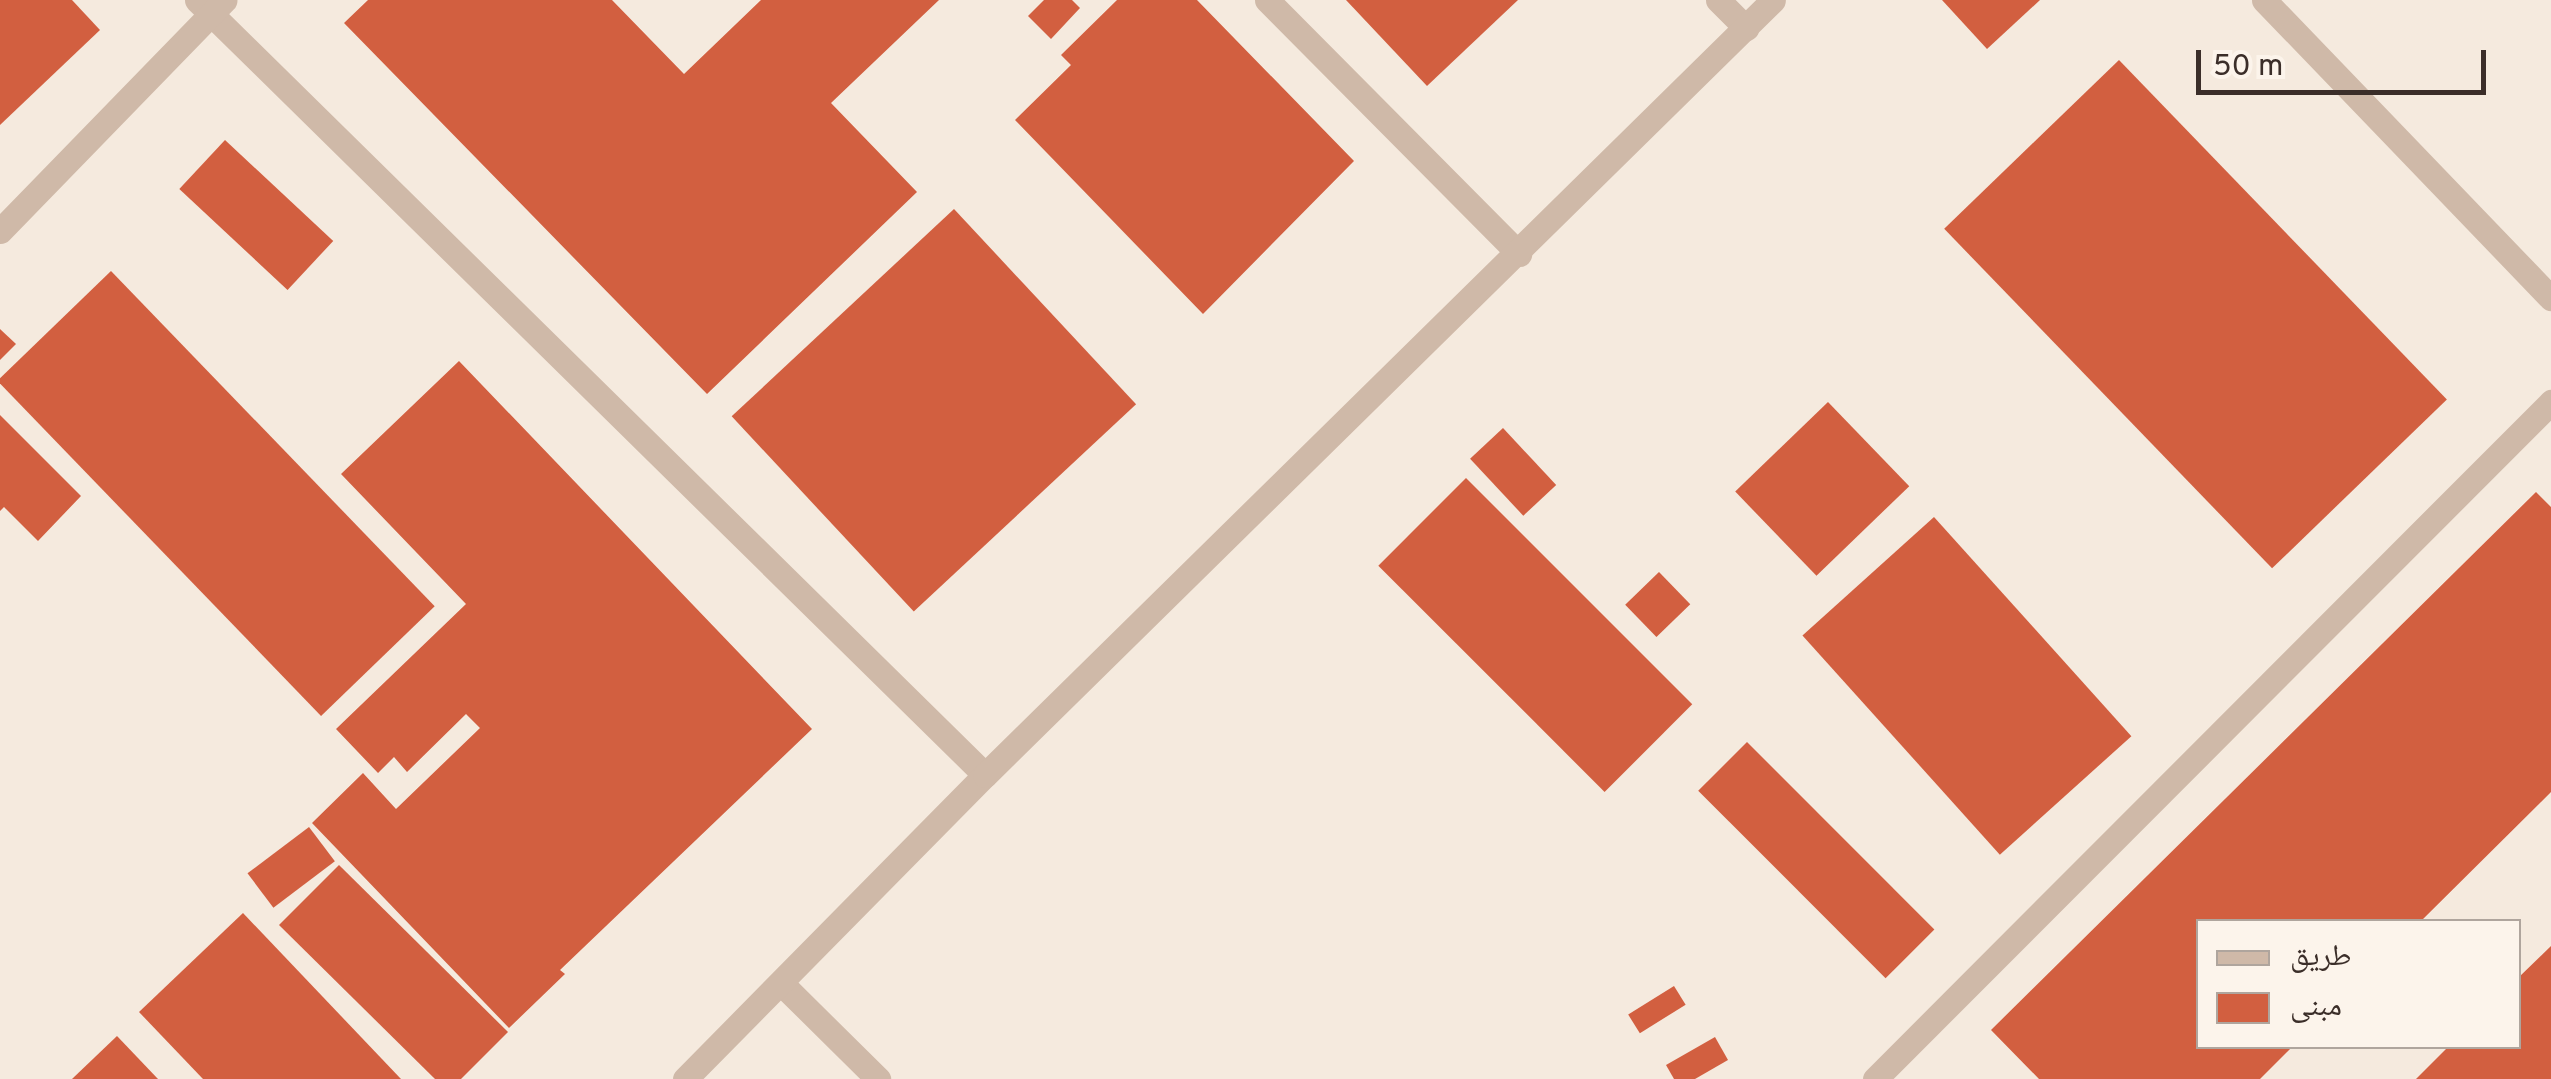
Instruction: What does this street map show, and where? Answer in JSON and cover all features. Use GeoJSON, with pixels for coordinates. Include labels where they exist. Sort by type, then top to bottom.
{"type":"FeatureCollection","features":[{"type":"Feature","properties":{"kind":"street"},"geometry":{"type":"LineString","coordinates":[[1267,0],[1519,254]]}},
{"type":"Feature","properties":{"kind":"street"},"geometry":{"type":"LineString","coordinates":[[1718,0],[1746,28]]}},
{"type":"Feature","properties":{"kind":"street"},"geometry":{"type":"LineString","coordinates":[[685,1079],[783,985],[984,774],[1774,0]]}},
{"type":"Feature","properties":{"kind":"street"},"geometry":{"type":"LineString","coordinates":[[2264,0],[2551,298]]}},
{"type":"Feature","properties":{"kind":"street"},"geometry":{"type":"LineString","coordinates":[[0,231],[212,5],[984,774]]}},
{"type":"Feature","properties":{"kind":"street"},"geometry":{"type":"LineString","coordinates":[[1875,1079],[2551,402]]}},
{"type":"Feature","properties":{"kind":"street"},"geometry":{"type":"LineString","coordinates":[[783,985],[878,1079]]}},
{"type":"Feature","properties":{"kind":"building"},"geometry":{"type":"Polygon","coordinates":[[[0,0],[72,0],[100,30],[0,125],[0,0]]]}},
{"type":"Feature","properties":{"kind":"building"},"geometry":{"type":"Polygon","coordinates":[[[368,0],[612,0],[684,74],[761,0],[939,0],[831,103],[917,192],[707,394],[344,23],[368,0]]]}},
{"type":"Feature","properties":{"kind":"building"},"geometry":{"type":"Polygon","coordinates":[[[1044,0],[1072,0],[1080,8],[1051,39],[1028,16],[1044,0]]]}},
{"type":"Feature","properties":{"kind":"building"},"geometry":{"type":"Polygon","coordinates":[[[1117,0],[1197,0],[1354,161],[1203,314],[1015,120],[1071,65],[1061,55],[1117,0]]]}},
{"type":"Feature","properties":{"kind":"building"},"geometry":{"type":"Polygon","coordinates":[[[1346,0],[1518,0],[1427,86],[1346,0]]]}},
{"type":"Feature","properties":{"kind":"building"},"geometry":{"type":"Polygon","coordinates":[[[1942,0],[2040,0],[1987,49],[1942,0]]]}},
{"type":"Feature","properties":{"kind":"building"},"geometry":{"type":"Polygon","coordinates":[[[2119,60],[2447,400],[2272,568],[1944,229],[2119,60]]]}},
{"type":"Feature","properties":{"kind":"building"},"geometry":{"type":"Polygon","coordinates":[[[225,140],[333,241],[288,290],[179,189],[225,140]]]}},
{"type":"Feature","properties":{"kind":"building"},"geometry":{"type":"Polygon","coordinates":[[[954,209],[1136,404],[914,612],[732,416],[954,209]]]}},
{"type":"Feature","properties":{"kind":"building"},"geometry":{"type":"Polygon","coordinates":[[[111,271],[435,606],[321,716],[0,384],[0,378],[111,271]]]}},
{"type":"Feature","properties":{"kind":"building"},"geometry":{"type":"Polygon","coordinates":[[[0,329],[16,344],[0,360],[0,329]]]}},
{"type":"Feature","properties":{"kind":"building"},"geometry":{"type":"Polygon","coordinates":[[[459,361],[812,729],[560,970],[565,974],[509,1028],[312,823],[363,773],[396,809],[480,728],[466,714],[407,772],[394,757],[378,773],[336,729],[466,604],[341,474],[459,361]]]}},
{"type":"Feature","properties":{"kind":"building"},"geometry":{"type":"Polygon","coordinates":[[[1828,402],[1909,486],[1816,576],[1735,492],[1828,402]]]}},
{"type":"Feature","properties":{"kind":"building"},"geometry":{"type":"Polygon","coordinates":[[[0,415],[81,496],[38,541],[4,507],[0,511],[0,415]]]}},
{"type":"Feature","properties":{"kind":"building"},"geometry":{"type":"Polygon","coordinates":[[[1503,428],[1556,485],[1523,516],[1470,459],[1503,428]]]}},
{"type":"Feature","properties":{"kind":"building"},"geometry":{"type":"Polygon","coordinates":[[[1466,478],[1692,704],[1605,792],[1378,566],[1466,478]]]}},
{"type":"Feature","properties":{"kind":"building"},"geometry":{"type":"Polygon","coordinates":[[[2536,492],[2551,507],[2551,792],[2423,919],[2196,919],[2196,1049],[2290,1049],[2260,1079],[2039,1079],[1991,1030],[2536,492]]]}},
{"type":"Feature","properties":{"kind":"building"},"geometry":{"type":"Polygon","coordinates":[[[1934,517],[2131,736],[2000,855],[1802,635],[1934,517]]]}},
{"type":"Feature","properties":{"kind":"building"},"geometry":{"type":"Polygon","coordinates":[[[1659,572],[1690,604],[1656,637],[1625,605],[1659,572]]]}},
{"type":"Feature","properties":{"kind":"building"},"geometry":{"type":"Polygon","coordinates":[[[1747,742],[1934,929],[1886,978],[1698,791],[1747,742]]]}},
{"type":"Feature","properties":{"kind":"building"},"geometry":{"type":"Polygon","coordinates":[[[309,827],[335,861],[273,908],[248,873],[309,827]]]}},
{"type":"Feature","properties":{"kind":"building"},"geometry":{"type":"Polygon","coordinates":[[[339,865],[508,1032],[461,1079],[435,1079],[279,925],[339,865]]]}},
{"type":"Feature","properties":{"kind":"building"},"geometry":{"type":"Polygon","coordinates":[[[243,913],[401,1079],[203,1079],[139,1012],[243,913]]]}},
{"type":"Feature","properties":{"kind":"building"},"geometry":{"type":"Polygon","coordinates":[[[2551,946],[2551,1079],[2416,1079],[2446,1049],[2521,1049],[2521,975],[2551,946]]]}},
{"type":"Feature","properties":{"kind":"building"},"geometry":{"type":"Polygon","coordinates":[[[1674,986],[1686,1005],[1640,1033],[1628,1015],[1674,986]]]}},
{"type":"Feature","properties":{"kind":"building"},"geometry":{"type":"Polygon","coordinates":[[[117,1036],[158,1079],[72,1079],[117,1036]]]}},
{"type":"Feature","properties":{"kind":"building"},"geometry":{"type":"Polygon","coordinates":[[[1715,1037],[1728,1060],[1695,1079],[1674,1079],[1666,1065],[1715,1037]]]}}]}
